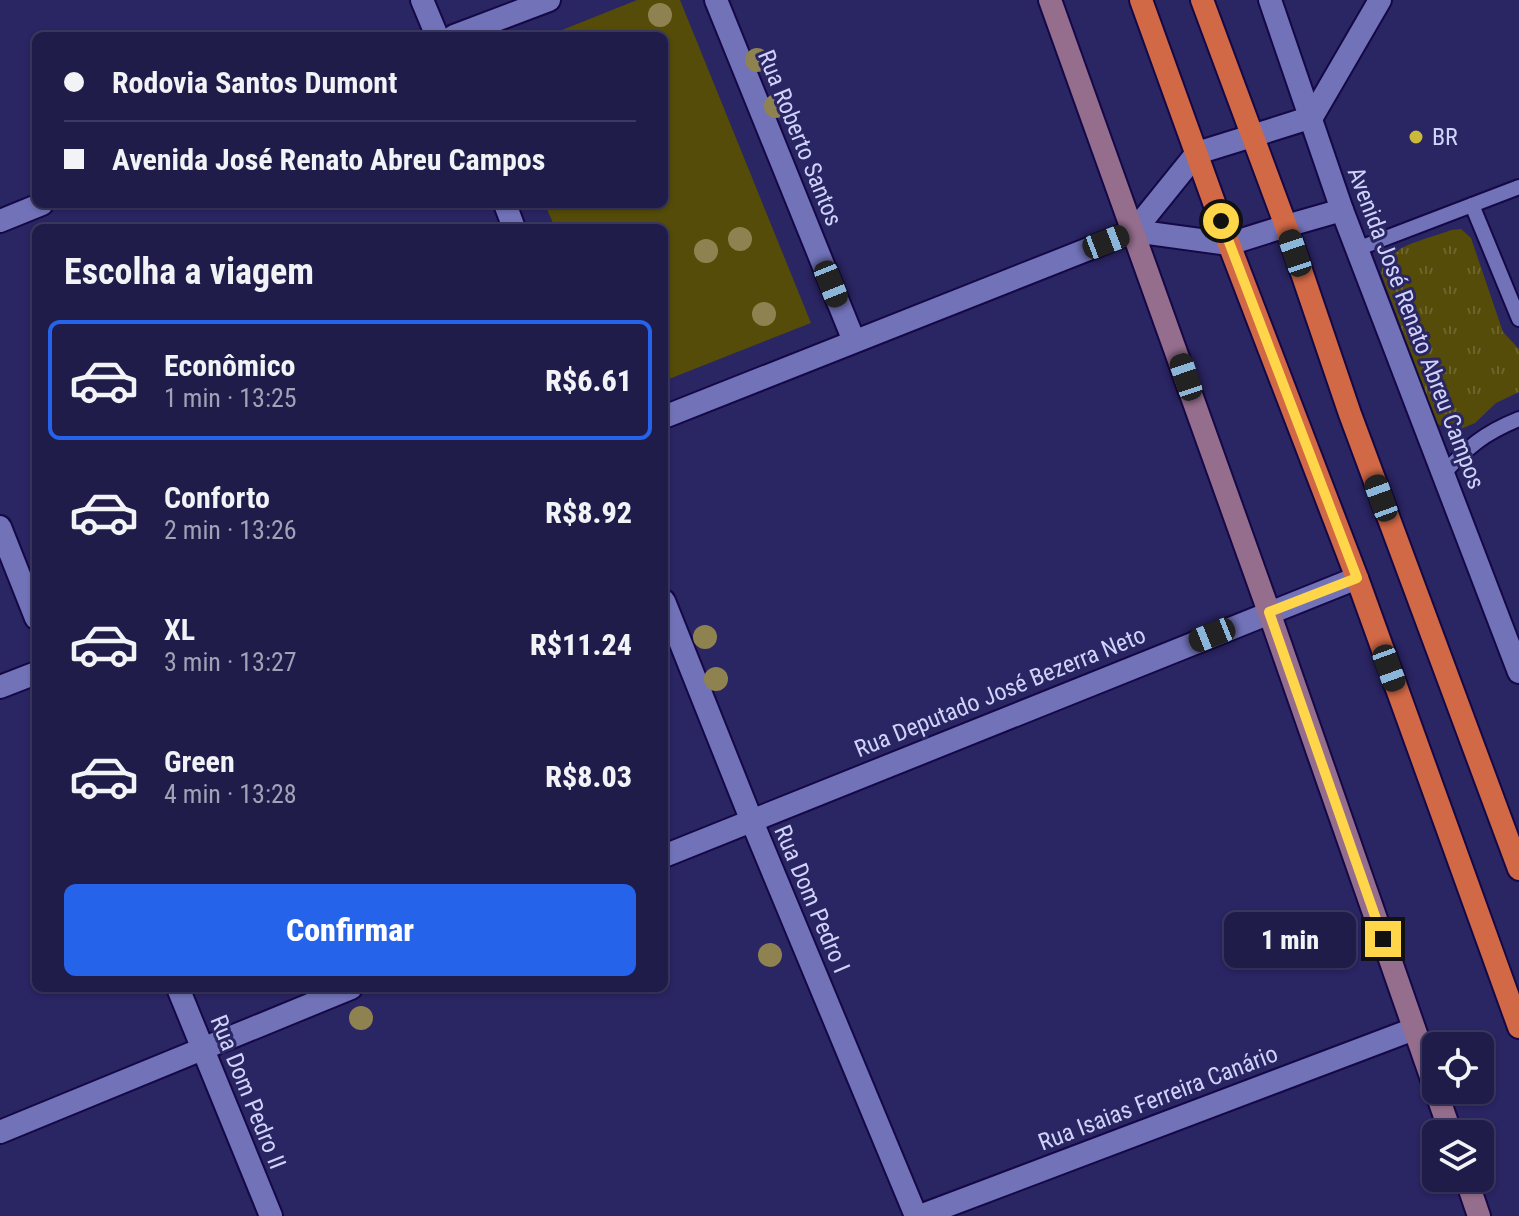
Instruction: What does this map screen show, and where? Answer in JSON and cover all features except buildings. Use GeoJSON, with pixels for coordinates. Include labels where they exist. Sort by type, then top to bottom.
{"type":"FeatureCollection","features":[{"type":"Feature","properties":{"kind":"highway"},"geometry":{"type":"LineString","coordinates":[[1141,0],[1229,244],[1357,578],[1519,1027]]}},
{"type":"Feature","properties":{"kind":"highway"},"geometry":{"type":"LineString","coordinates":[[1202,0],[1286,226],[1350,414],[1519,869]]}},
{"type":"Feature","properties":{"kind":"main road"},"geometry":{"type":"LineString","coordinates":[[1050,0],[1269,612],[1446,1120]]}},
{"type":"Feature","properties":{"kind":"main road"},"geometry":{"type":"LineString","coordinates":[[1471,1192],[1479,1216]]}},
{"type":"Feature","properties":{"kind":"street"},"geometry":{"type":"LineString","coordinates":[[422,0],[435,32]]}},
{"type":"Feature","properties":{"kind":"street"},"geometry":{"type":"LineString","coordinates":[[465,32],[549,0]]}},
{"type":"Feature","properties":{"kind":"street","name":"Rua Roberto Santos"},"geometry":{"type":"LineString","coordinates":[[716,0],[854,341]]}},
{"type":"Feature","properties":{"kind":"street","name":"Avenida José Renato Abreu Campos"},"geometry":{"type":"LineString","coordinates":[[1270,0],[1342,210],[1519,671]]}},
{"type":"Feature","properties":{"kind":"street"},"geometry":{"type":"LineString","coordinates":[[1134,231],[1197,153],[1312,117],[1380,0]]}},
{"type":"Feature","properties":{"kind":"street"},"geometry":{"type":"LineString","coordinates":[[0,221],[32,208]]}},
{"type":"Feature","properties":{"kind":"street"},"geometry":{"type":"LineString","coordinates":[[668,415],[1134,231],[1229,244],[1342,210]]}},
{"type":"Feature","properties":{"kind":"street"},"geometry":{"type":"LineString","coordinates":[[0,527],[32,608]]}},
{"type":"Feature","properties":{"kind":"street","name":"Rua Deputado José Bezerra Neto"},"geometry":{"type":"LineString","coordinates":[[668,854],[1357,578]]}},
{"type":"Feature","properties":{"kind":"street","name":"Rua Dom Pedro I"},"geometry":{"type":"LineString","coordinates":[[668,611],[751,819],[918,1216]]}},
{"type":"Feature","properties":{"kind":"street"},"geometry":{"type":"LineString","coordinates":[[0,687],[32,675]]}},
{"type":"Feature","properties":{"kind":"street","name":"Rua Dom Pedro II"},"geometry":{"type":"LineString","coordinates":[[180,992],[271,1216]]}},
{"type":"Feature","properties":{"kind":"street"},"geometry":{"type":"LineString","coordinates":[[0,1132],[342,992]]}},
{"type":"Feature","properties":{"kind":"street","name":"Rua Isaias Ferreira Canário"},"geometry":{"type":"LineString","coordinates":[[918,1216],[1414,1029]]}},
{"type":"Feature","properties":{"kind":"lane"},"geometry":{"type":"LineString","coordinates":[[1357,249],[1519,187]]}},
{"type":"Feature","properties":{"kind":"lane"},"geometry":{"type":"LineString","coordinates":[[1472,205],[1519,319]]}},
{"type":"Feature","properties":{"kind":"lane"},"geometry":{"type":"LineString","coordinates":[[1443,474],[1468,446],[1519,419]]}},
{"type":"Feature","properties":{"kind":"green space"},"geometry":{"type":"Polygon","coordinates":[[[637,0],[680,0],[811,323],[668,379],[668,224],[553,224],[547,208],[668,208],[668,32],[557,32],[637,0]]]}},
{"type":"Feature","properties":{"kind":"green space"},"geometry":{"type":"Polygon","coordinates":[[[1461,229],[1471,238],[1503,332],[1519,349],[1519,392],[1496,403],[1475,423],[1456,431],[1437,424],[1381,273],[1390,256],[1399,250],[1420,240],[1461,229]]]}},
{"type":"Feature","properties":{"kind":"place","name":"BR"},"geometry":{"type":"Point","coordinates":[1416,137]}},
{"type":"Feature","properties":{"kind":"route"},"geometry":{"type":"LineString","coordinates":[[1221,221],[1357,578],[1269,612],[1383,939]]}}]}
